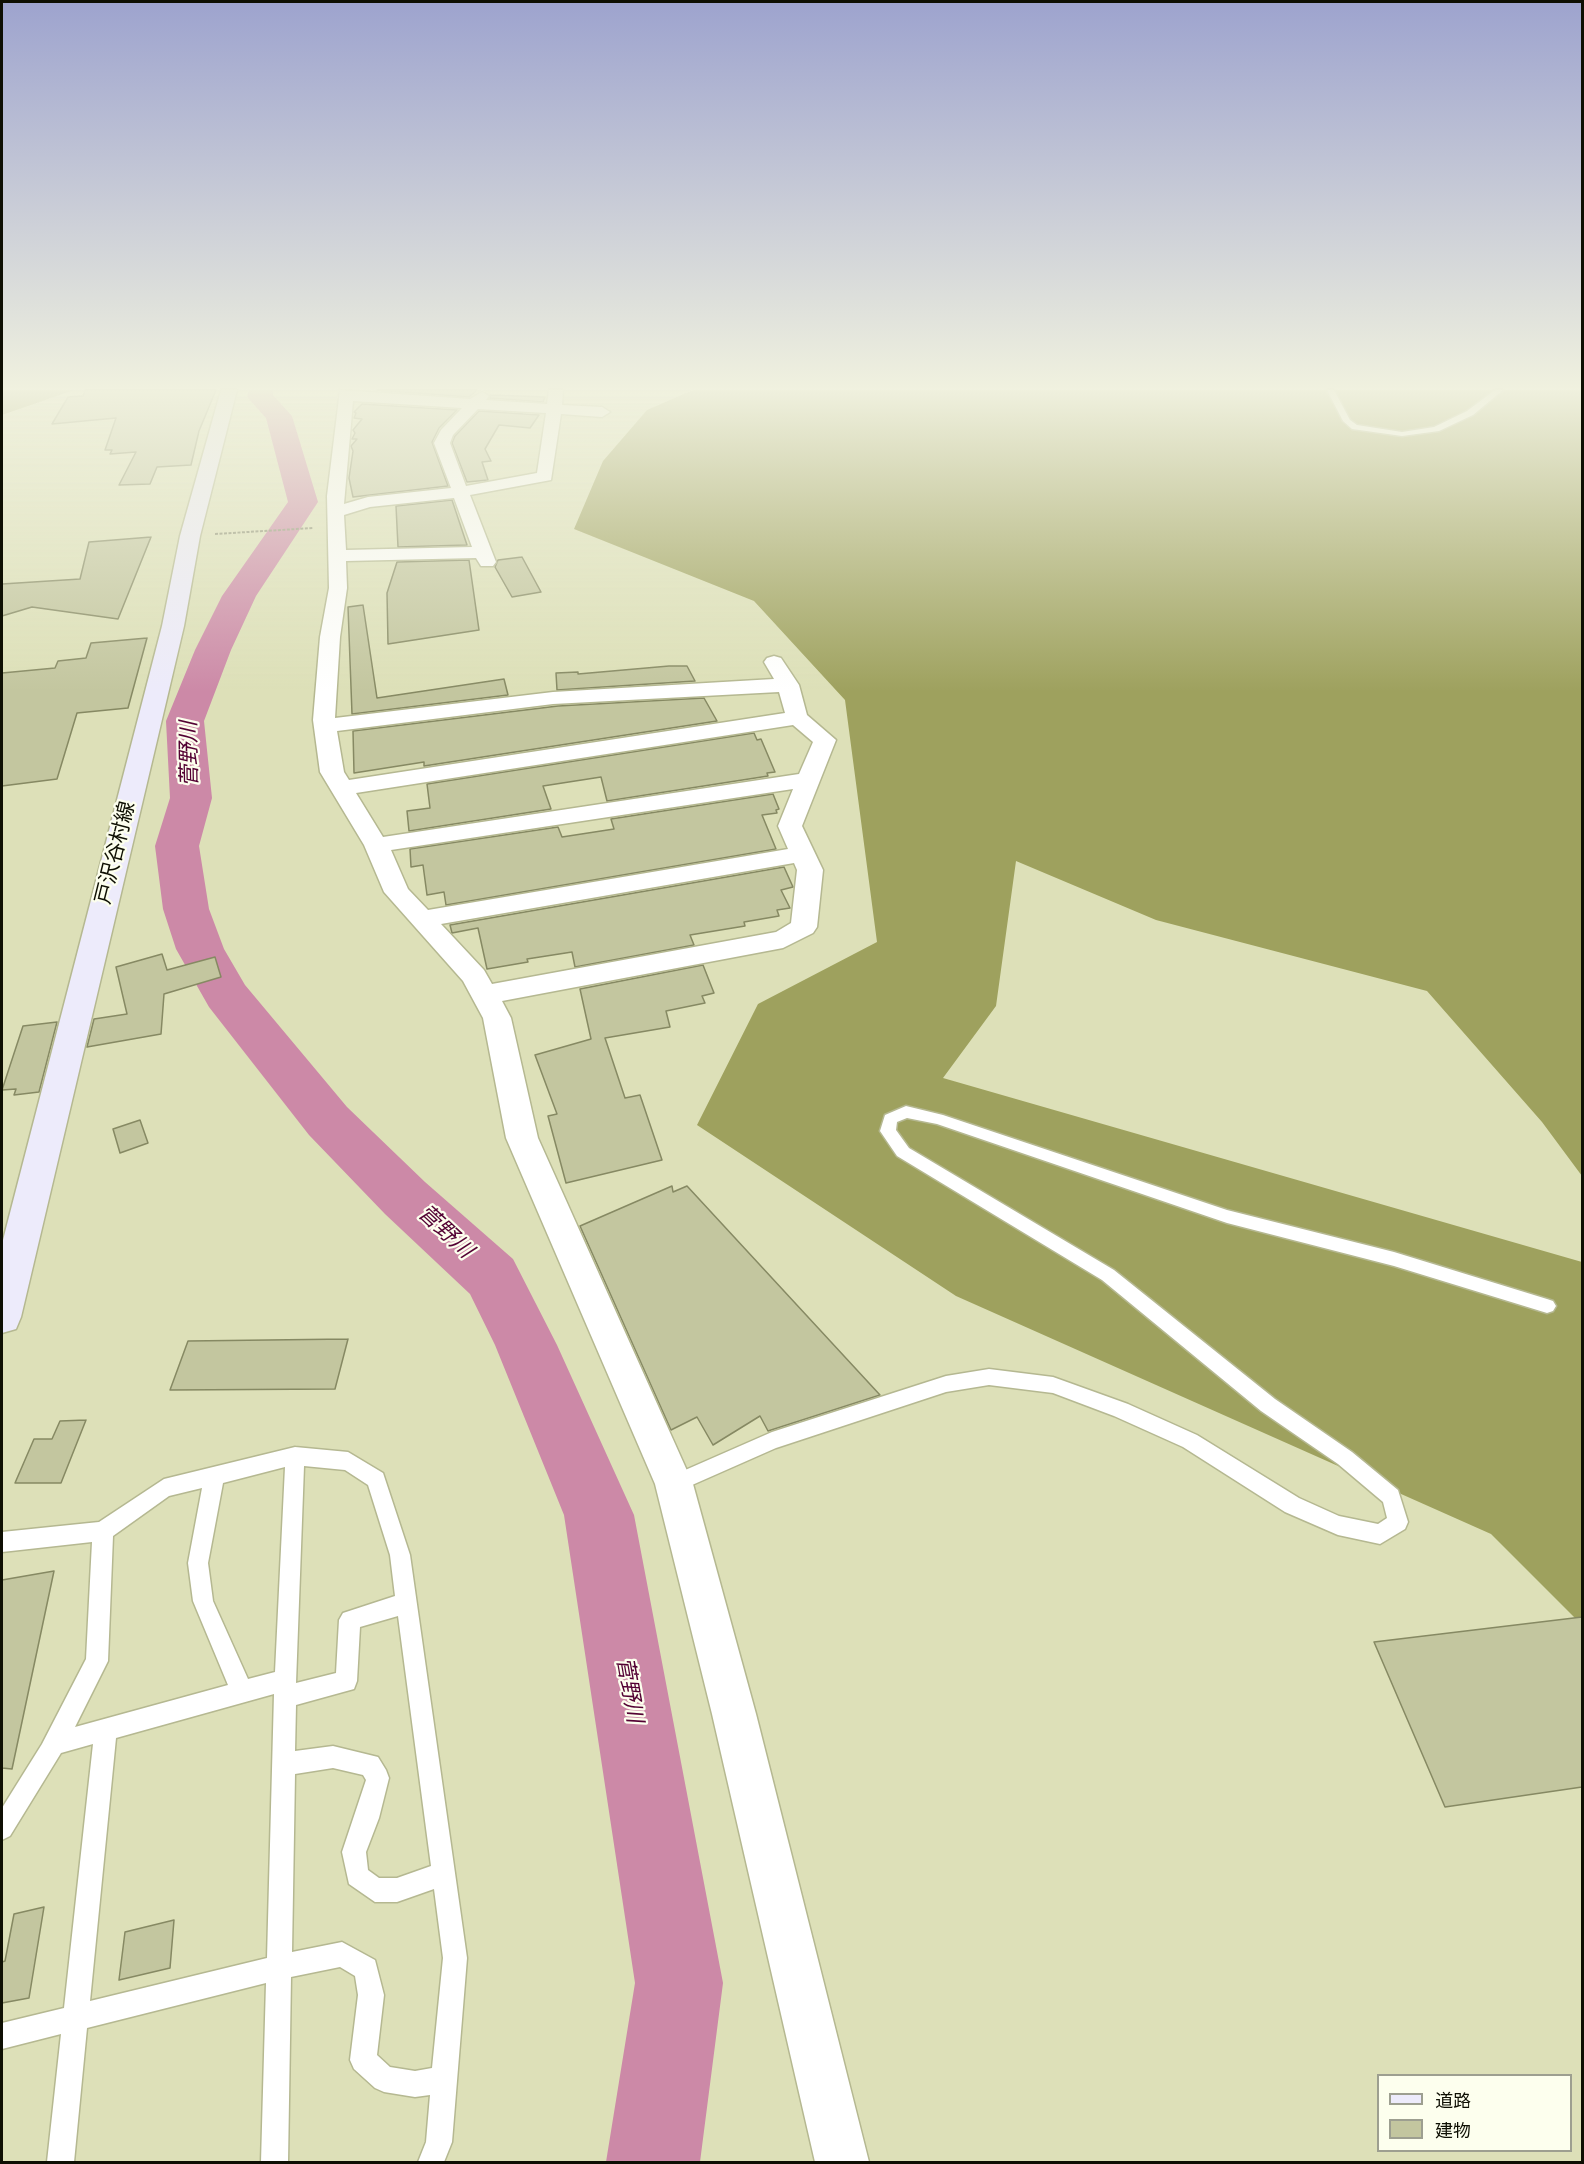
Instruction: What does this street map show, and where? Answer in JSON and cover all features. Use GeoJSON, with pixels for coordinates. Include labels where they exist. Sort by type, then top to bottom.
{"type":"FeatureCollection","features":[{"type":"Feature","properties":{"kind":"main road","name":"戸沢谷村線"},"geometry":{"type":"LineString","coordinates":[[2,1317],[173,626],[190,536],[202,491]]}},
{"type":"Feature","properties":{"kind":"street"},"geometry":{"type":"LineString","coordinates":[[337,491],[335,512],[338,588],[330,638],[325,726],[332,771],[376,845],[397,892],[474,976],[497,1018],[522,1138],[674,1484],[734,1714],[842,2163]]}},
{"type":"Feature","properties":{"kind":"street"},"geometry":{"type":"LineString","coordinates":[[335,512],[368,502],[465,491]]}},
{"type":"Feature","properties":{"kind":"street"},"geometry":{"type":"LineString","coordinates":[[336,556],[485,557],[459,492]]}},
{"type":"Feature","properties":{"kind":"street"},"geometry":{"type":"LineString","coordinates":[[484,995],[783,939],[804,927],[810,870],[790,826],[825,740],[797,718],[788,685],[774,662]]}},
{"type":"Feature","properties":{"kind":"street"},"geometry":{"type":"LineString","coordinates":[[325,726],[553,698],[788,685]]}},
{"type":"Feature","properties":{"kind":"street"},"geometry":{"type":"LineString","coordinates":[[343,788],[797,718]]}},
{"type":"Feature","properties":{"kind":"street"},"geometry":{"type":"LineString","coordinates":[[376,845],[808,780]]}},
{"type":"Feature","properties":{"kind":"street"},"geometry":{"type":"LineString","coordinates":[[422,919],[804,854]]}},
{"type":"Feature","properties":{"kind":"lane"},"geometry":{"type":"LineString","coordinates":[[674,1484],[772,1441],[946,1384],[989,1377],[1053,1385],[1121,1410],[1190,1442],[1292,1505],[1338,1525],[1380,1534],[1398,1522],[1391,1497],[1345,1458],[1268,1405],[1108,1275],[903,1152],[888,1131],[890,1119],[906,1112],[938,1119],[1227,1216],[1394,1259],[1547,1306]]}},
{"type":"Feature","properties":{"kind":"lane"},"geometry":{"type":"LineString","coordinates":[[275,2163],[287,1596],[295,1456]]}},
{"type":"Feature","properties":{"kind":"lane"},"geometry":{"type":"LineString","coordinates":[[2,1542],[103,1531],[164,1488],[295,1456],[348,1461],[376,1479],[400,1555],[455,1958],[439,2142],[431,2163]]}},
{"type":"Feature","properties":{"kind":"lane"},"geometry":{"type":"LineString","coordinates":[[213,1476],[198,1563],[203,1601],[212,1626],[243,1692]]}},
{"type":"Feature","properties":{"kind":"lane"},"geometry":{"type":"LineString","coordinates":[[2,1828],[54,1744],[97,1661],[103,1531]]}},
{"type":"Feature","properties":{"kind":"lane"},"geometry":{"type":"LineString","coordinates":[[54,1744],[243,1692],[346,1681],[350,1620],[407,1603]]}},
{"type":"Feature","properties":{"kind":"lane"},"geometry":{"type":"LineString","coordinates":[[60,2163],[106,1730]]}},
{"type":"Feature","properties":{"kind":"lane"},"geometry":{"type":"LineString","coordinates":[[284,1764],[333,1757],[370,1765],[378,1778],[367,1818],[354,1852],[357,1876],[375,1890],[397,1890],[443,1874]]}},
{"type":"Feature","properties":{"kind":"lane"},"geometry":{"type":"LineString","coordinates":[[2,2036],[75,2016],[342,1954],[366,1970],[371,1995],[363,2060],[384,2079],[415,2084],[444,2079]]}},
{"type":"Feature","properties":{"kind":"path"},"geometry":{"type":"LineString","coordinates":[[207,535],[307,528]]}},
{"type":"Feature","properties":{"kind":"green space"},"geometry":{"type":"Polygon","coordinates":[[[590,491],[1582,491],[1582,1176],[1542,1122],[1427,991],[1156,920],[1016,861],[996,1006],[943,1078],[1582,1262],[1582,1625],[1491,1534],[956,1296],[697,1125],[758,1004],[877,942],[845,700],[754,601],[574,529],[590,491]]]}},
{"type":"Feature","properties":{"kind":"building"},"geometry":{"type":"Polygon","coordinates":[[[352,491],[405,491],[353,497],[352,491]]]}},
{"type":"Feature","properties":{"kind":"building"},"geometry":{"type":"Polygon","coordinates":[[[452,500],[467,545],[398,547],[396,506],[452,500]]]}},
{"type":"Feature","properties":{"kind":"building"},"geometry":{"type":"Polygon","coordinates":[[[151,537],[118,619],[32,607],[2,616],[2,584],[80,579],[89,542],[151,537]]]}},
{"type":"Feature","properties":{"kind":"building"},"geometry":{"type":"Polygon","coordinates":[[[522,557],[541,592],[512,597],[495,567],[498,560],[522,557]]]}},
{"type":"Feature","properties":{"kind":"building"},"geometry":{"type":"Polygon","coordinates":[[[469,560],[479,630],[388,644],[387,593],[397,562],[469,560]]]}},
{"type":"Feature","properties":{"kind":"building"},"geometry":{"type":"Polygon","coordinates":[[[363,605],[377,698],[504,679],[508,695],[352,714],[348,607],[363,605]]]}},
{"type":"Feature","properties":{"kind":"building"},"geometry":{"type":"Polygon","coordinates":[[[147,638],[128,708],[77,713],[57,779],[2,786],[2,673],[55,668],[58,661],[86,658],[91,643],[147,638]]]}},
{"type":"Feature","properties":{"kind":"building"},"geometry":{"type":"Polygon","coordinates":[[[687,666],[695,681],[557,690],[556,673],[578,672],[578,674],[687,666]]]}},
{"type":"Feature","properties":{"kind":"building"},"geometry":{"type":"Polygon","coordinates":[[[704,698],[717,721],[424,766],[424,762],[354,773],[353,731],[558,706],[704,698]]]}},
{"type":"Feature","properties":{"kind":"building"},"geometry":{"type":"Polygon","coordinates":[[[754,733],[757,740],[761,739],[775,772],[767,773],[768,776],[607,801],[601,777],[543,786],[551,809],[409,831],[407,811],[430,808],[427,784],[754,733]]]}},
{"type":"Feature","properties":{"kind":"building"},"geometry":{"type":"Polygon","coordinates":[[[773,794],[779,809],[776,810],[777,813],[762,815],[776,849],[446,905],[444,892],[427,895],[423,865],[411,867],[410,849],[558,827],[562,837],[614,829],[611,819],[773,794]]]}},
{"type":"Feature","properties":{"kind":"building"},"geometry":{"type":"Polygon","coordinates":[[[784,867],[793,887],[781,890],[790,908],[777,910],[779,916],[744,922],[745,926],[690,935],[694,945],[575,967],[572,952],[527,959],[528,962],[487,969],[478,928],[452,933],[450,925],[784,867]]]}},
{"type":"Feature","properties":{"kind":"building"},"geometry":{"type":"Polygon","coordinates":[[[162,954],[167,970],[215,957],[221,977],[164,994],[161,1034],[87,1047],[94,1019],[127,1014],[116,967],[162,954]]]}},
{"type":"Feature","properties":{"kind":"building"},"geometry":{"type":"Polygon","coordinates":[[[703,965],[714,993],[702,996],[705,1003],[666,1011],[670,1027],[605,1038],[625,1098],[640,1095],[662,1160],[566,1183],[548,1116],[557,1114],[535,1055],[591,1039],[580,989],[703,965]]]}},
{"type":"Feature","properties":{"kind":"building"},"geometry":{"type":"Polygon","coordinates":[[[57,1022],[39,1092],[14,1095],[16,1089],[2,1090],[23,1026],[57,1022]]]}},
{"type":"Feature","properties":{"kind":"building"},"geometry":{"type":"Polygon","coordinates":[[[140,1120],[148,1143],[120,1153],[113,1129],[140,1120]]]}},
{"type":"Feature","properties":{"kind":"building"},"geometry":{"type":"Polygon","coordinates":[[[672,1186],[673,1192],[687,1186],[880,1395],[768,1431],[760,1416],[713,1445],[697,1417],[671,1430],[580,1226],[672,1186]]]}},
{"type":"Feature","properties":{"kind":"building"},"geometry":{"type":"Polygon","coordinates":[[[348,1339],[335,1389],[170,1390],[188,1341],[348,1339]]]}},
{"type":"Feature","properties":{"kind":"building"},"geometry":{"type":"Polygon","coordinates":[[[86,1420],[61,1483],[15,1483],[34,1439],[52,1439],[60,1421],[86,1420]]]}},
{"type":"Feature","properties":{"kind":"building"},"geometry":{"type":"Polygon","coordinates":[[[54,1571],[12,1769],[2,1768],[2,1580],[54,1571]]]}},
{"type":"Feature","properties":{"kind":"building"},"geometry":{"type":"Polygon","coordinates":[[[1582,1617],[1582,1787],[1445,1807],[1374,1642],[1582,1617]]]}},
{"type":"Feature","properties":{"kind":"building"},"geometry":{"type":"Polygon","coordinates":[[[44,1907],[29,1998],[2,2003],[2,1962],[5,1961],[14,1914],[44,1907]]]}},
{"type":"Feature","properties":{"kind":"building"},"geometry":{"type":"Polygon","coordinates":[[[174,1920],[170,1968],[119,1980],[125,1932],[174,1920]]]}},
{"type":"Feature","properties":{"kind":"waterway","name":"菅野川"},"geometry":{"type":"LineString","coordinates":[[300,491],[303,502],[239,596],[213,650],[185,721],[191,798],[177,846],[186,909],[200,949],[226,995],[328,1121],[405,1198],[492,1277],[526,1345],[599,1515],[679,1983],[653,2162]]}}]}
